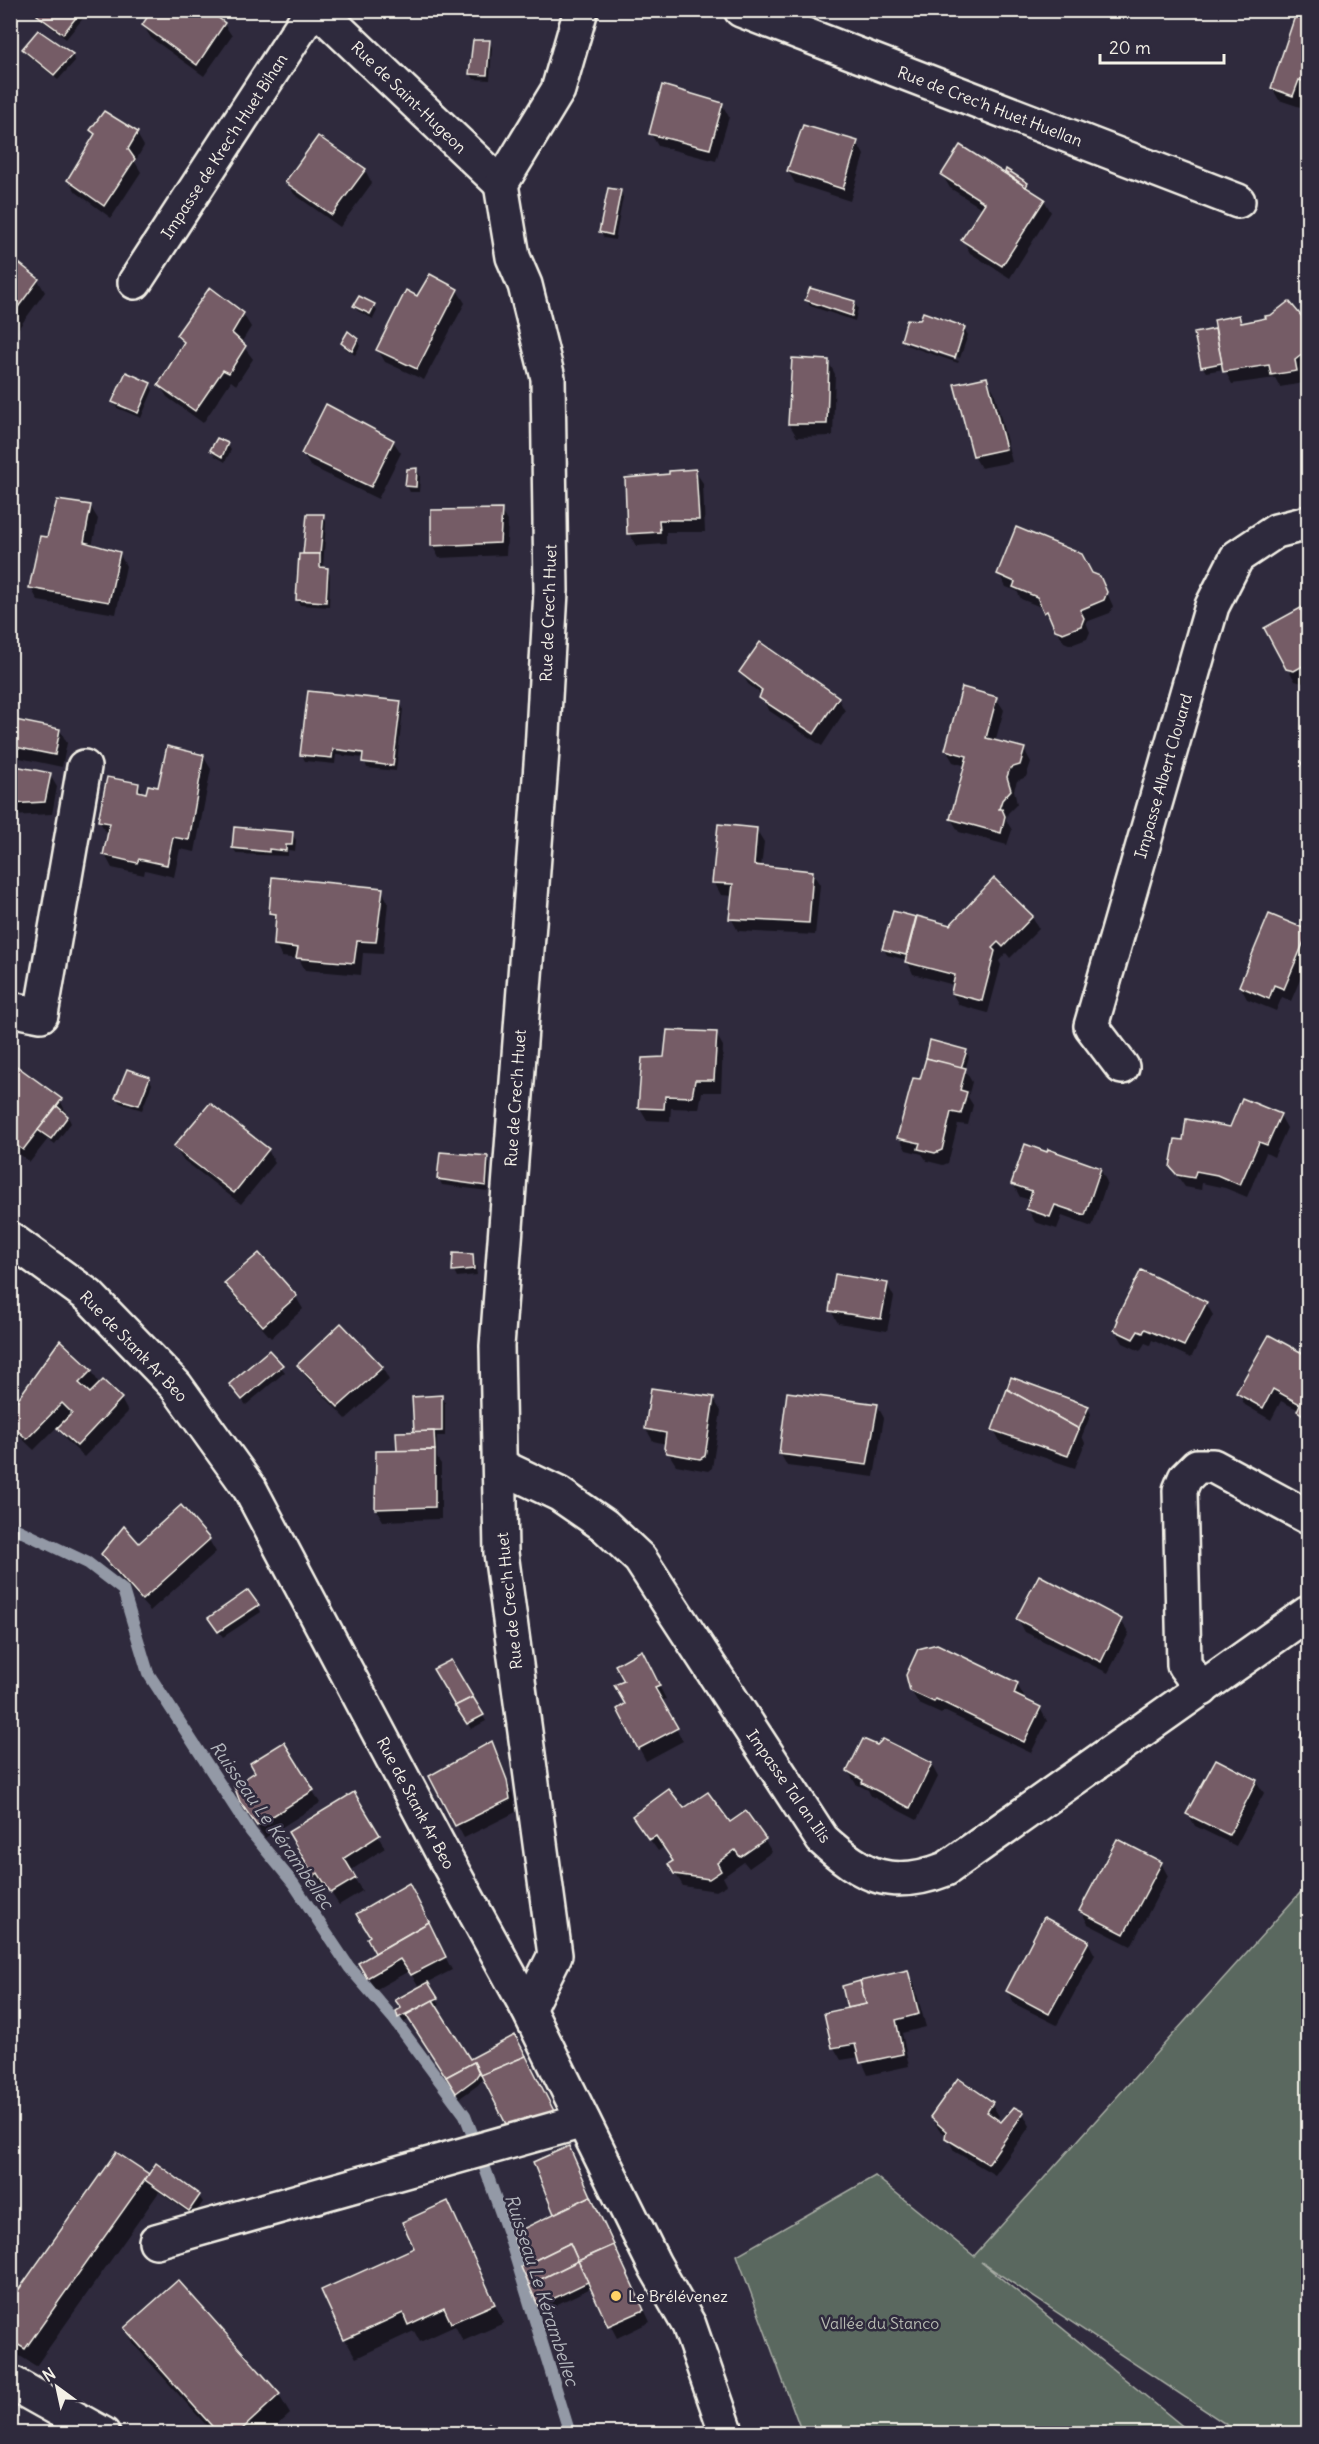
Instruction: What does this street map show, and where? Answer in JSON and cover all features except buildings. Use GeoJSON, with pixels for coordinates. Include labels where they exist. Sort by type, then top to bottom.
{"type":"FeatureCollection","features":[{"type":"Feature","properties":{"kind":"street","name":"Impasse de Krec'h Huet Bihan"},"geometry":{"type":"LineString","coordinates":[[135,282],[312,10]]}},
{"type":"Feature","properties":{"kind":"street","name":"Rue de Saint-Hugeon"},"geometry":{"type":"LineString","coordinates":[[318,10],[501,184]]}},
{"type":"Feature","properties":{"kind":"street"},"geometry":{"type":"LineString","coordinates":[[501,184],[558,90],[581,10]]}},
{"type":"Feature","properties":{"kind":"street","name":"Rue de Crec'h Huet Huellan"},"geometry":{"type":"LineString","coordinates":[[741,10],[1238,201]]}},
{"type":"Feature","properties":{"kind":"street","name":"Rue de Crec'h Huet"},"geometry":{"type":"LineString","coordinates":[[501,184],[513,256],[525,285],[548,378],[551,591],[542,751],[497,1346],[501,1553],[555,1955],[528,2009]]}},
{"type":"Feature","properties":{"kind":"street","name":"Impasse Albert Clouard"},"geometry":{"type":"LineString","coordinates":[[1122,1067],[1091,1026],[1212,606],[1237,557],[1276,531],[1308,523]]}},
{"type":"Feature","properties":{"kind":"street"},"geometry":{"type":"LineString","coordinates":[[10,1009],[41,1015],[84,766]]}},
{"type":"Feature","properties":{"kind":"street","name":"Rue de Stank Ar Beo"},"geometry":{"type":"LineString","coordinates":[[10,1239],[89,1296],[176,1386],[250,1490],[528,2009],[654,2264],[689,2325],[727,2433]]}},
{"type":"Feature","properties":{"kind":"street","name":"Impasse Tal an Ilis"},"geometry":{"type":"LineString","coordinates":[[500,1466],[560,1494],[604,1525],[640,1559],[822,1839],[844,1859],[872,1875],[893,1880],[921,1879],[946,1869],[1308,1613]]}},
{"type":"Feature","properties":{"kind":"street"},"geometry":{"type":"LineString","coordinates":[[1202,1689],[1184,1665],[1180,1490],[1185,1478],[1197,1466],[1213,1466],[1308,1518]]}},
{"type":"Feature","properties":{"kind":"street"},"geometry":{"type":"LineString","coordinates":[[156,2241],[583,2121]]}},
{"type":"Feature","properties":{"kind":"street"},"geometry":{"type":"LineString","coordinates":[[10,2382],[103,2433]]}},
{"type":"Feature","properties":{"kind":"green space","name":"Vallée du Stanco"},"geometry":{"type":"Polygon","coordinates":[[[1308,1884],[1308,2433],[1239,2433],[981,2262],[1191,2433],[802,2433],[737,2255],[875,2176],[974,2256],[1308,1884]]]}},
{"type":"Feature","properties":{"kind":"waterway","name":"Ruisseau Le Kérambellec"},"geometry":{"type":"LineString","coordinates":[[10,1526],[88,1563],[123,1590],[148,1673],[251,1832],[293,1883],[349,1967],[393,2018],[465,2115],[475,2141]]}},
{"type":"Feature","properties":{"kind":"waterway","name":"Ruisseau Le Kérambellec"},"geometry":{"type":"LineString","coordinates":[[481,2157],[509,2236],[570,2434]]}},
{"type":"Feature","properties":{"kind":"place","name":"Le Brélévenez"},"geometry":{"type":"Point","coordinates":[616,2296]}}]}
